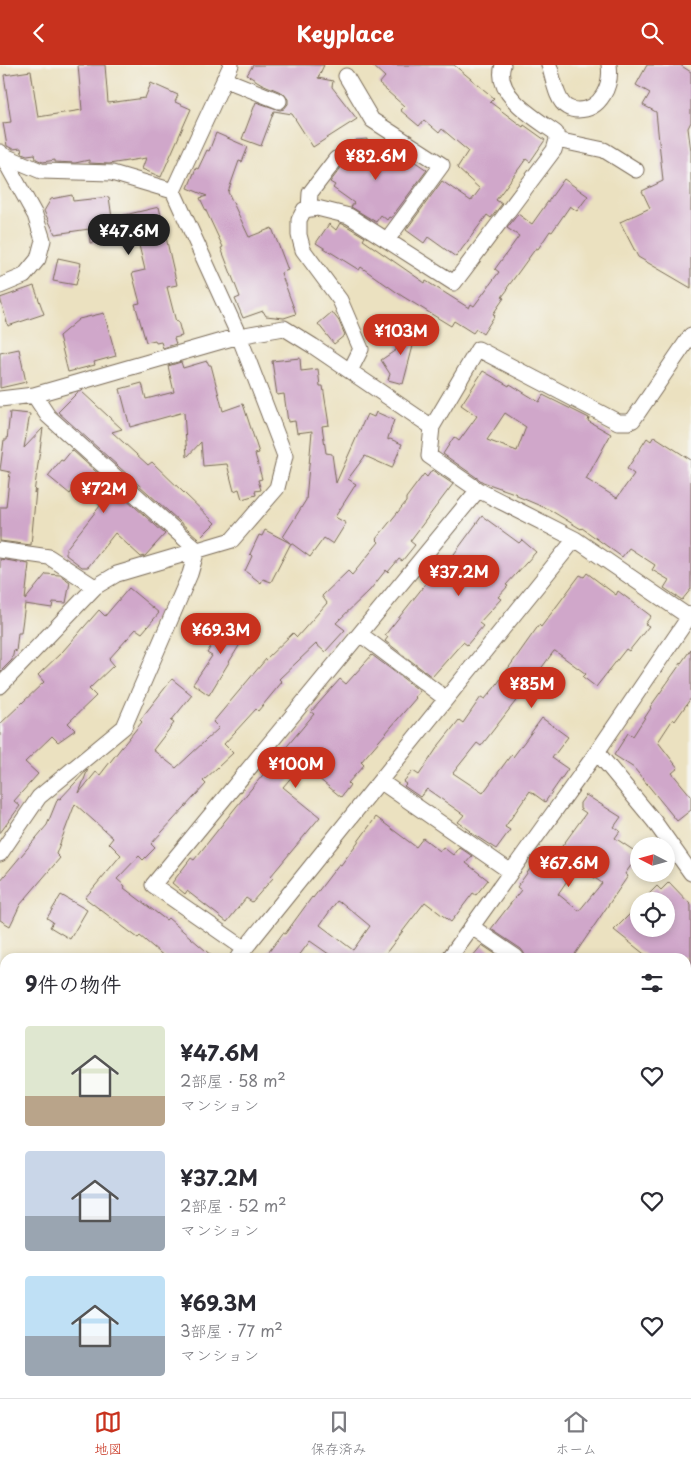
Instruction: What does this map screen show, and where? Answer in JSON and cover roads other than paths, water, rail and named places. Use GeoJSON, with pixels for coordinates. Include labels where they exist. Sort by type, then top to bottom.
{"type":"FeatureCollection","features":[{"type":"Feature","properties":{"kind":"street"},"geometry":{"type":"LineString","coordinates":[[3,679],[96,587],[116,574],[232,539],[278,488],[285,457],[239,336],[173,191],[231,65]]}},
{"type":"Feature","properties":{"kind":"street"},"geometry":{"type":"LineString","coordinates":[[350,371],[361,349],[340,300],[303,250],[299,235],[299,220],[304,210],[317,208],[349,216],[454,283],[554,151],[557,140],[556,133],[513,101],[504,87],[501,69],[503,65]]}},
{"type":"Feature","properties":{"kind":"street"},"geometry":{"type":"LineString","coordinates":[[549,65],[561,100],[567,107],[574,110],[584,110],[592,107],[606,91],[609,81],[608,65]]}},
{"type":"Feature","properties":{"kind":"street"},"geometry":{"type":"LineString","coordinates":[[346,76],[372,120],[442,165],[387,240]]}},
{"type":"Feature","properties":{"kind":"street"},"geometry":{"type":"LineString","coordinates":[[224,79],[279,101]]}},
{"type":"Feature","properties":{"kind":"street"},"geometry":{"type":"LineString","coordinates":[[557,140],[604,150],[636,170]]}},
{"type":"Feature","properties":{"kind":"street"},"geometry":{"type":"LineString","coordinates":[[0,153],[41,171],[112,173],[173,191]]}},
{"type":"Feature","properties":{"kind":"street"},"geometry":{"type":"LineString","coordinates":[[0,153],[35,215],[43,240],[38,259],[24,276],[0,286]]}},
{"type":"Feature","properties":{"kind":"street"},"geometry":{"type":"LineString","coordinates":[[309,209],[310,193],[336,159]]}},
{"type":"Feature","properties":{"kind":"street"},"geometry":{"type":"LineString","coordinates":[[0,399],[34,395],[239,336],[284,328],[432,427]]}},
{"type":"Feature","properties":{"kind":"street"},"geometry":{"type":"LineString","coordinates":[[453,953],[597,752],[690,615],[575,539],[478,490],[429,456],[432,427],[478,349],[618,422],[628,422],[633,420],[691,335]]}},
{"type":"Feature","properties":{"kind":"street"},"geometry":{"type":"LineString","coordinates":[[34,395],[48,416],[197,550]]}},
{"type":"Feature","properties":{"kind":"street"},"geometry":{"type":"LineString","coordinates":[[478,490],[153,885],[241,953],[575,539]]}},
{"type":"Feature","properties":{"kind":"street"},"geometry":{"type":"LineString","coordinates":[[0,854],[39,797],[124,727],[190,575],[197,550]]}},
{"type":"Feature","properties":{"kind":"street"},"geometry":{"type":"LineString","coordinates":[[0,551],[49,557],[96,587]]}},
{"type":"Feature","properties":{"kind":"street"},"geometry":{"type":"LineString","coordinates":[[360,634],[446,699]]}},
{"type":"Feature","properties":{"kind":"street"},"geometry":{"type":"LineString","coordinates":[[597,752],[654,821],[691,873]]}},
{"type":"Feature","properties":{"kind":"street"},"geometry":{"type":"LineString","coordinates":[[380,781],[510,873]]}},
{"type":"Feature","properties":{"kind":"street"},"geometry":{"type":"LineString","coordinates":[[472,927],[510,953]]}}]}
